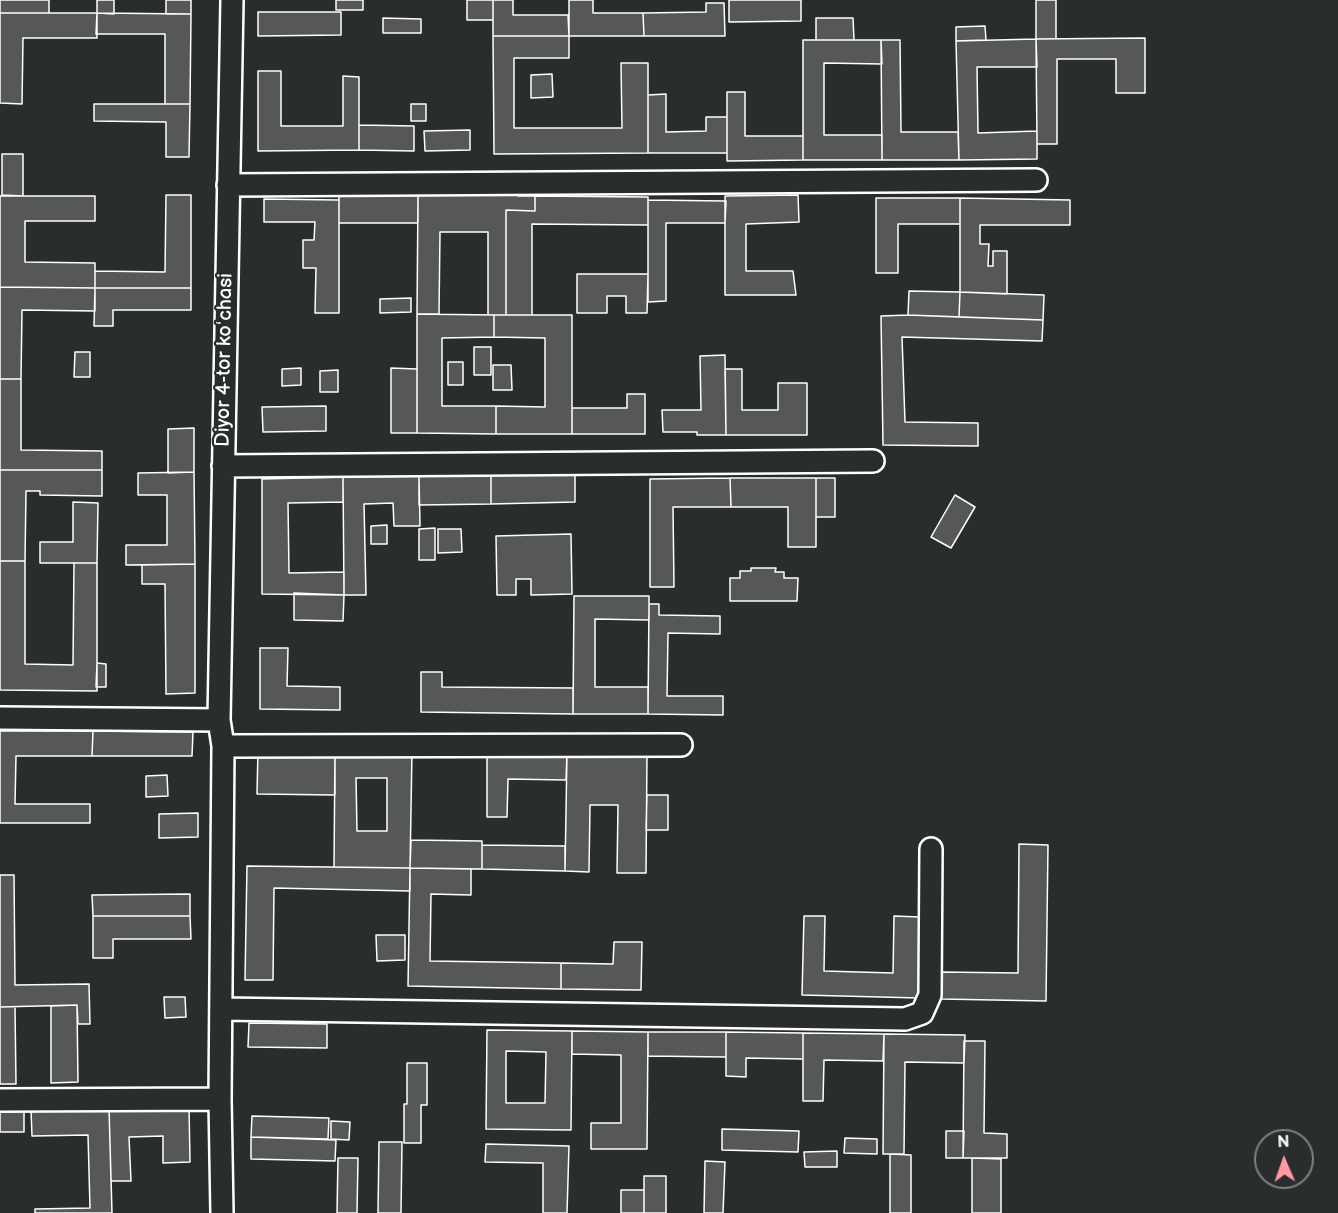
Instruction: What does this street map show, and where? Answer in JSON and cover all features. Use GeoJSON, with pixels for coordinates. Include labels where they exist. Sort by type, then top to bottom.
{"type":"FeatureCollection","features":[{"type":"Feature","properties":{"kind":"street","name":"Diyor 4-tor koʻchasi"},"geometry":{"type":"LineString","coordinates":[[222,1213],[220,1099],[223,746],[219,720],[232,0]]}},
{"type":"Feature","properties":{"kind":"street"},"geometry":{"type":"LineString","coordinates":[[228,185],[1036,180]]}},
{"type":"Feature","properties":{"kind":"street"},"geometry":{"type":"LineString","coordinates":[[223,466],[873,461]]}},
{"type":"Feature","properties":{"kind":"street"},"geometry":{"type":"LineString","coordinates":[[0,718],[219,720]]}},
{"type":"Feature","properties":{"kind":"street"},"geometry":{"type":"LineString","coordinates":[[223,746],[681,745]]}},
{"type":"Feature","properties":{"kind":"street"},"geometry":{"type":"LineString","coordinates":[[221,1009],[905,1019],[922,1013],[930,995],[931,849]]}},
{"type":"Feature","properties":{"kind":"street"},"geometry":{"type":"LineString","coordinates":[[0,1100],[220,1099]]}},
{"type":"Feature","properties":{"kind":"building"},"geometry":{"type":"Polygon","coordinates":[[[0,0],[49,0],[49,13],[0,13],[0,0]]]}},
{"type":"Feature","properties":{"kind":"building"},"geometry":{"type":"Polygon","coordinates":[[[97,0],[114,0],[114,14],[97,13],[97,0]]]}},
{"type":"Feature","properties":{"kind":"building"},"geometry":{"type":"Polygon","coordinates":[[[166,0],[191,0],[191,14],[166,14],[166,0]]]}},
{"type":"Feature","properties":{"kind":"building"},"geometry":{"type":"Polygon","coordinates":[[[336,0],[363,0],[363,10],[336,10],[336,0]]]}},
{"type":"Feature","properties":{"kind":"building"},"geometry":{"type":"Polygon","coordinates":[[[467,0],[493,0],[493,20],[467,20],[467,0]]]}},
{"type":"Feature","properties":{"kind":"building"},"geometry":{"type":"Polygon","coordinates":[[[493,0],[513,0],[513,15],[568,15],[569,36],[493,36],[493,0]]]}},
{"type":"Feature","properties":{"kind":"building"},"geometry":{"type":"Polygon","coordinates":[[[569,0],[593,0],[593,13],[643,13],[644,36],[569,36],[569,0]]]}},
{"type":"Feature","properties":{"kind":"building"},"geometry":{"type":"Polygon","coordinates":[[[729,0],[801,0],[801,21],[729,22],[729,0]]]}},
{"type":"Feature","properties":{"kind":"building"},"geometry":{"type":"Polygon","coordinates":[[[1036,0],[1056,0],[1056,39],[1036,39],[1036,0]]]}},
{"type":"Feature","properties":{"kind":"building"},"geometry":{"type":"Polygon","coordinates":[[[706,3],[724,3],[725,36],[644,36],[643,13],[706,12],[706,3]]]}},
{"type":"Feature","properties":{"kind":"building"},"geometry":{"type":"Polygon","coordinates":[[[258,12],[341,12],[341,35],[258,36],[258,12]]]}},
{"type":"Feature","properties":{"kind":"building"},"geometry":{"type":"Polygon","coordinates":[[[0,13],[97,13],[97,38],[23,38],[22,104],[0,103],[0,13]]]}},
{"type":"Feature","properties":{"kind":"building"},"geometry":{"type":"Polygon","coordinates":[[[97,13],[191,14],[190,104],[165,104],[165,34],[96,34],[97,13]]]}},
{"type":"Feature","properties":{"kind":"building"},"geometry":{"type":"Polygon","coordinates":[[[383,18],[421,19],[421,33],[383,33],[383,18]]]}},
{"type":"Feature","properties":{"kind":"building"},"geometry":{"type":"Polygon","coordinates":[[[816,18],[853,18],[854,40],[816,40],[816,18]]]}},
{"type":"Feature","properties":{"kind":"building"},"geometry":{"type":"Polygon","coordinates":[[[985,26],[986,40],[956,41],[956,27],[985,26]]]}},
{"type":"Feature","properties":{"kind":"building"},"geometry":{"type":"Polygon","coordinates":[[[493,36],[569,36],[569,58],[514,58],[514,128],[622,128],[621,63],[648,63],[648,153],[494,154],[493,36]]]}},
{"type":"Feature","properties":{"kind":"building"},"geometry":{"type":"Polygon","coordinates":[[[1145,38],[1145,93],[1116,93],[1116,59],[1057,59],[1057,144],[1037,144],[1036,39],[1145,38]]]}},
{"type":"Feature","properties":{"kind":"building"},"geometry":{"type":"Polygon","coordinates":[[[1036,39],[1037,67],[977,67],[978,133],[1037,131],[1037,159],[959,160],[956,41],[1036,39]]]}},
{"type":"Feature","properties":{"kind":"building"},"geometry":{"type":"Polygon","coordinates":[[[803,40],[881,40],[882,64],[824,63],[824,135],[882,135],[882,160],[803,160],[803,40]]]}},
{"type":"Feature","properties":{"kind":"building"},"geometry":{"type":"Polygon","coordinates":[[[881,40],[900,40],[901,132],[958,132],[959,160],[882,160],[881,40]]]}},
{"type":"Feature","properties":{"kind":"building"},"geometry":{"type":"Polygon","coordinates":[[[258,71],[281,71],[281,126],[343,126],[343,76],[359,77],[359,150],[258,151],[258,71]]]}},
{"type":"Feature","properties":{"kind":"building"},"geometry":{"type":"Polygon","coordinates":[[[552,74],[553,97],[531,98],[531,75],[552,74]]]}},
{"type":"Feature","properties":{"kind":"building"},"geometry":{"type":"Polygon","coordinates":[[[727,92],[745,92],[745,136],[803,136],[803,160],[727,161],[727,92]]]}},
{"type":"Feature","properties":{"kind":"building"},"geometry":{"type":"Polygon","coordinates":[[[666,94],[666,132],[706,131],[706,117],[727,117],[727,153],[648,153],[648,95],[666,94]]]}},
{"type":"Feature","properties":{"kind":"building"},"geometry":{"type":"Polygon","coordinates":[[[94,104],[190,104],[189,157],[166,157],[166,122],[94,121],[94,104]]]}},
{"type":"Feature","properties":{"kind":"building"},"geometry":{"type":"Polygon","coordinates":[[[411,104],[426,104],[426,121],[411,121],[411,104]]]}},
{"type":"Feature","properties":{"kind":"building"},"geometry":{"type":"Polygon","coordinates":[[[359,125],[414,126],[414,151],[359,150],[359,125]]]}},
{"type":"Feature","properties":{"kind":"building"},"geometry":{"type":"Polygon","coordinates":[[[470,130],[470,150],[425,151],[424,131],[470,130]]]}},
{"type":"Feature","properties":{"kind":"building"},"geometry":{"type":"Polygon","coordinates":[[[2,154],[23,154],[23,196],[2,195],[2,154]]]}},
{"type":"Feature","properties":{"kind":"building"},"geometry":{"type":"Polygon","coordinates":[[[488,187],[519,188],[518,196],[535,196],[535,211],[506,210],[506,315],[488,315],[488,232],[440,232],[439,314],[417,314],[418,195],[488,195],[488,187]]]}},
{"type":"Feature","properties":{"kind":"building"},"geometry":{"type":"Polygon","coordinates":[[[166,195],[191,195],[191,288],[95,288],[95,271],[165,272],[166,195]]]}},
{"type":"Feature","properties":{"kind":"building"},"geometry":{"type":"Polygon","coordinates":[[[339,195],[418,195],[418,223],[339,223],[339,195]]]}},
{"type":"Feature","properties":{"kind":"building"},"geometry":{"type":"Polygon","coordinates":[[[798,195],[799,222],[746,224],[746,271],[793,271],[796,295],[725,295],[725,196],[798,195]]]}},
{"type":"Feature","properties":{"kind":"building"},"geometry":{"type":"Polygon","coordinates":[[[0,196],[95,196],[95,221],[25,221],[25,262],[95,263],[95,288],[0,287],[0,196]]]}},
{"type":"Feature","properties":{"kind":"building"},"geometry":{"type":"Polygon","coordinates":[[[535,196],[648,197],[648,225],[532,224],[532,315],[506,315],[506,210],[535,211],[535,196]]]}},
{"type":"Feature","properties":{"kind":"building"},"geometry":{"type":"Polygon","coordinates":[[[876,198],[960,198],[960,224],[898,224],[898,273],[876,273],[876,198]]]}},
{"type":"Feature","properties":{"kind":"building"},"geometry":{"type":"Polygon","coordinates":[[[960,198],[1070,200],[1070,225],[980,225],[980,244],[989,244],[988,266],[993,266],[993,251],[1007,251],[1007,294],[960,292],[960,198]]]}},
{"type":"Feature","properties":{"kind":"building"},"geometry":{"type":"Polygon","coordinates":[[[264,199],[339,200],[339,313],[315,313],[316,268],[303,268],[303,240],[314,240],[315,222],[264,222],[264,199]]]}},
{"type":"Feature","properties":{"kind":"building"},"geometry":{"type":"Polygon","coordinates":[[[648,200],[726,201],[725,223],[666,223],[666,301],[648,302],[648,200]]]}},
{"type":"Feature","properties":{"kind":"building"},"geometry":{"type":"Polygon","coordinates":[[[577,274],[648,274],[647,313],[626,313],[626,296],[607,296],[607,313],[577,313],[577,274]]]}},
{"type":"Feature","properties":{"kind":"building"},"geometry":{"type":"Polygon","coordinates":[[[0,287],[95,288],[95,311],[22,310],[21,379],[0,379],[0,287]]]}},
{"type":"Feature","properties":{"kind":"building"},"geometry":{"type":"Polygon","coordinates":[[[95,288],[191,288],[191,310],[113,310],[113,326],[94,326],[95,288]]]}},
{"type":"Feature","properties":{"kind":"building"},"geometry":{"type":"Polygon","coordinates":[[[909,291],[960,292],[959,317],[908,315],[909,291]]]}},
{"type":"Feature","properties":{"kind":"building"},"geometry":{"type":"Polygon","coordinates":[[[960,292],[1044,295],[1043,320],[959,317],[960,292]]]}},
{"type":"Feature","properties":{"kind":"building"},"geometry":{"type":"Polygon","coordinates":[[[411,298],[411,312],[380,313],[380,299],[411,298]]]}},
{"type":"Feature","properties":{"kind":"building"},"geometry":{"type":"Polygon","coordinates":[[[417,314],[494,315],[494,337],[442,338],[442,406],[496,406],[496,434],[417,433],[417,314]]]}},
{"type":"Feature","properties":{"kind":"building"},"geometry":{"type":"Polygon","coordinates":[[[494,315],[572,315],[572,434],[496,434],[496,406],[545,407],[545,338],[494,337],[494,315]]]}},
{"type":"Feature","properties":{"kind":"building"},"geometry":{"type":"Polygon","coordinates":[[[881,316],[1043,320],[1042,341],[902,337],[905,422],[978,423],[978,446],[883,445],[881,316]]]}},
{"type":"Feature","properties":{"kind":"building"},"geometry":{"type":"Polygon","coordinates":[[[474,347],[491,347],[491,375],[474,375],[474,347]]]}},
{"type":"Feature","properties":{"kind":"building"},"geometry":{"type":"Polygon","coordinates":[[[75,352],[90,352],[90,377],[74,377],[75,352]]]}},
{"type":"Feature","properties":{"kind":"building"},"geometry":{"type":"Polygon","coordinates":[[[725,355],[726,435],[663,432],[662,410],[701,410],[700,356],[725,355]]]}},
{"type":"Feature","properties":{"kind":"building"},"geometry":{"type":"Polygon","coordinates":[[[448,362],[463,362],[463,385],[448,385],[448,362]]]}},
{"type":"Feature","properties":{"kind":"building"},"geometry":{"type":"Polygon","coordinates":[[[493,365],[511,365],[512,390],[493,390],[493,365]]]}},
{"type":"Feature","properties":{"kind":"building"},"geometry":{"type":"Polygon","coordinates":[[[301,368],[301,385],[282,386],[282,369],[301,368]]]}},
{"type":"Feature","properties":{"kind":"building"},"geometry":{"type":"Polygon","coordinates":[[[391,368],[417,369],[417,433],[391,433],[391,368]]]}},
{"type":"Feature","properties":{"kind":"building"},"geometry":{"type":"Polygon","coordinates":[[[725,369],[742,369],[742,410],[778,410],[778,383],[807,383],[807,435],[726,435],[725,369]]]}},
{"type":"Feature","properties":{"kind":"building"},"geometry":{"type":"Polygon","coordinates":[[[338,370],[338,392],[320,392],[320,371],[338,370]]]}},
{"type":"Feature","properties":{"kind":"building"},"geometry":{"type":"Polygon","coordinates":[[[0,379],[21,379],[21,450],[102,451],[102,470],[0,470],[0,379]]]}},
{"type":"Feature","properties":{"kind":"building"},"geometry":{"type":"Polygon","coordinates":[[[627,394],[645,394],[645,434],[572,434],[572,408],[627,408],[627,394]]]}},
{"type":"Feature","properties":{"kind":"building"},"geometry":{"type":"Polygon","coordinates":[[[326,406],[326,431],[263,432],[262,407],[326,406]]]}},
{"type":"Feature","properties":{"kind":"building"},"geometry":{"type":"Polygon","coordinates":[[[194,428],[194,472],[168,473],[168,429],[194,428]]]}},
{"type":"Feature","properties":{"kind":"building"},"geometry":{"type":"Polygon","coordinates":[[[0,470],[102,470],[102,496],[40,495],[40,491],[26,491],[25,561],[0,561],[0,470]]]}},
{"type":"Feature","properties":{"kind":"building"},"geometry":{"type":"Polygon","coordinates":[[[194,472],[195,564],[126,565],[126,545],[167,545],[167,495],[138,495],[138,473],[194,472]]]}},
{"type":"Feature","properties":{"kind":"building"},"geometry":{"type":"Polygon","coordinates":[[[575,473],[575,502],[491,504],[491,475],[575,473]]]}},
{"type":"Feature","properties":{"kind":"building"},"geometry":{"type":"Polygon","coordinates":[[[491,475],[491,504],[419,505],[419,476],[491,475]]]}},
{"type":"Feature","properties":{"kind":"building"},"geometry":{"type":"Polygon","coordinates":[[[419,476],[420,526],[394,526],[393,503],[364,504],[366,595],[344,595],[343,477],[419,476]]]}},
{"type":"Feature","properties":{"kind":"building"},"geometry":{"type":"Polygon","coordinates":[[[343,477],[343,502],[288,503],[289,573],[344,572],[344,595],[262,594],[262,479],[343,477]]]}},
{"type":"Feature","properties":{"kind":"building"},"geometry":{"type":"Polygon","coordinates":[[[730,478],[816,478],[816,547],[788,547],[788,507],[731,507],[730,478]]]}},
{"type":"Feature","properties":{"kind":"building"},"geometry":{"type":"Polygon","coordinates":[[[730,478],[731,507],[673,507],[674,587],[650,587],[650,479],[730,478]]]}},
{"type":"Feature","properties":{"kind":"building"},"geometry":{"type":"Polygon","coordinates":[[[816,478],[835,478],[835,517],[816,517],[816,478]]]}},
{"type":"Feature","properties":{"kind":"building"},"geometry":{"type":"Polygon","coordinates":[[[955,495],[975,507],[951,548],[931,537],[955,495]]]}},
{"type":"Feature","properties":{"kind":"building"},"geometry":{"type":"Polygon","coordinates":[[[73,502],[98,503],[97,563],[40,563],[40,542],[73,542],[73,502]]]}},
{"type":"Feature","properties":{"kind":"building"},"geometry":{"type":"Polygon","coordinates":[[[387,525],[387,544],[371,544],[371,526],[387,525]]]}},
{"type":"Feature","properties":{"kind":"building"},"geometry":{"type":"Polygon","coordinates":[[[435,528],[435,560],[419,560],[419,529],[435,528]]]}},
{"type":"Feature","properties":{"kind":"building"},"geometry":{"type":"Polygon","coordinates":[[[438,529],[461,529],[462,552],[438,553],[438,529]]]}},
{"type":"Feature","properties":{"kind":"building"},"geometry":{"type":"Polygon","coordinates":[[[571,534],[572,594],[531,595],[531,579],[516,579],[516,595],[497,595],[496,536],[571,534]]]}},
{"type":"Feature","properties":{"kind":"building"},"geometry":{"type":"Polygon","coordinates":[[[0,561],[25,561],[25,664],[73,665],[74,563],[97,563],[97,691],[0,690],[0,561]]]}},
{"type":"Feature","properties":{"kind":"building"},"geometry":{"type":"Polygon","coordinates":[[[195,564],[195,693],[166,694],[165,584],[142,584],[142,565],[195,564]]]}},
{"type":"Feature","properties":{"kind":"building"},"geometry":{"type":"Polygon","coordinates":[[[751,568],[776,568],[775,572],[784,572],[784,578],[798,578],[797,601],[730,601],[730,578],[740,578],[740,571],[751,571],[751,568]]]}},
{"type":"Feature","properties":{"kind":"building"},"geometry":{"type":"Polygon","coordinates":[[[294,593],[344,595],[343,621],[294,620],[294,593]]]}},
{"type":"Feature","properties":{"kind":"building"},"geometry":{"type":"Polygon","coordinates":[[[574,596],[649,596],[649,620],[595,619],[595,687],[648,687],[648,714],[573,714],[574,596]]]}},
{"type":"Feature","properties":{"kind":"building"},"geometry":{"type":"Polygon","coordinates":[[[649,604],[659,604],[659,615],[720,616],[720,634],[668,633],[667,696],[723,696],[723,715],[648,714],[649,604]]]}},
{"type":"Feature","properties":{"kind":"building"},"geometry":{"type":"Polygon","coordinates":[[[260,648],[288,648],[287,686],[340,687],[340,710],[260,709],[260,648]]]}},
{"type":"Feature","properties":{"kind":"building"},"geometry":{"type":"Polygon","coordinates":[[[97,663],[106,664],[106,687],[96,687],[97,663]]]}},
{"type":"Feature","properties":{"kind":"building"},"geometry":{"type":"Polygon","coordinates":[[[421,672],[442,672],[442,687],[573,688],[573,714],[421,712],[421,672]]]}},
{"type":"Feature","properties":{"kind":"building"},"geometry":{"type":"Polygon","coordinates":[[[0,731],[93,731],[92,756],[16,756],[15,804],[90,804],[90,823],[0,823],[0,731]]]}},
{"type":"Feature","properties":{"kind":"building"},"geometry":{"type":"Polygon","coordinates":[[[93,731],[193,732],[192,756],[92,756],[93,731]]]}},
{"type":"Feature","properties":{"kind":"building"},"geometry":{"type":"Polygon","coordinates":[[[258,749],[335,750],[335,795],[257,794],[258,749]]]}},
{"type":"Feature","properties":{"kind":"building"},"geometry":{"type":"Polygon","coordinates":[[[335,750],[412,751],[410,868],[334,867],[335,750]],[[356,778],[357,831],[387,831],[387,778],[356,778]]]}},
{"type":"Feature","properties":{"kind":"building"},"geometry":{"type":"Polygon","coordinates":[[[487,752],[567,753],[566,780],[508,779],[507,817],[487,817],[487,752]]]}},
{"type":"Feature","properties":{"kind":"building"},"geometry":{"type":"Polygon","coordinates":[[[567,753],[647,754],[646,873],[617,873],[618,805],[590,805],[589,872],[565,871],[567,753]]]}},
{"type":"Feature","properties":{"kind":"building"},"geometry":{"type":"Polygon","coordinates":[[[167,775],[168,796],[146,797],[146,776],[167,775]]]}},
{"type":"Feature","properties":{"kind":"building"},"geometry":{"type":"Polygon","coordinates":[[[647,795],[668,795],[668,830],[646,830],[647,795]]]}},
{"type":"Feature","properties":{"kind":"building"},"geometry":{"type":"Polygon","coordinates":[[[198,813],[198,837],[159,838],[159,814],[198,813]]]}},
{"type":"Feature","properties":{"kind":"building"},"geometry":{"type":"Polygon","coordinates":[[[411,840],[482,841],[482,869],[410,868],[411,840]]]}},
{"type":"Feature","properties":{"kind":"building"},"geometry":{"type":"Polygon","coordinates":[[[1019,844],[1048,845],[1046,1001],[941,999],[941,972],[1018,973],[1019,844]]]}},
{"type":"Feature","properties":{"kind":"building"},"geometry":{"type":"Polygon","coordinates":[[[482,845],[565,846],[565,871],[482,869],[482,845]]]}},
{"type":"Feature","properties":{"kind":"building"},"geometry":{"type":"Polygon","coordinates":[[[247,866],[410,868],[410,891],[274,888],[273,980],[245,980],[247,866]]]}},
{"type":"Feature","properties":{"kind":"building"},"geometry":{"type":"Polygon","coordinates":[[[410,868],[471,869],[471,895],[431,894],[430,961],[561,963],[561,989],[408,986],[410,868]]]}},
{"type":"Feature","properties":{"kind":"building"},"geometry":{"type":"Polygon","coordinates":[[[0,875],[14,875],[15,985],[89,984],[90,1024],[78,1024],[77,1005],[0,1007],[0,875]]]}},
{"type":"Feature","properties":{"kind":"building"},"geometry":{"type":"Polygon","coordinates":[[[190,894],[190,916],[93,916],[92,895],[190,894]]]}},
{"type":"Feature","properties":{"kind":"building"},"geometry":{"type":"Polygon","coordinates":[[[93,916],[190,916],[191,939],[113,939],[113,958],[93,958],[93,916]]]}},
{"type":"Feature","properties":{"kind":"building"},"geometry":{"type":"Polygon","coordinates":[[[804,916],[825,916],[824,971],[893,973],[894,916],[920,917],[919,998],[802,995],[804,916]]]}},
{"type":"Feature","properties":{"kind":"building"},"geometry":{"type":"Polygon","coordinates":[[[376,935],[405,935],[405,960],[377,961],[376,935]]]}},
{"type":"Feature","properties":{"kind":"building"},"geometry":{"type":"Polygon","coordinates":[[[614,942],[642,942],[641,990],[561,989],[561,963],[613,964],[614,942]]]}},
{"type":"Feature","properties":{"kind":"building"},"geometry":{"type":"Polygon","coordinates":[[[164,997],[185,997],[186,1017],[165,1018],[164,997]]]}},
{"type":"Feature","properties":{"kind":"building"},"geometry":{"type":"Polygon","coordinates":[[[77,1005],[78,1082],[51,1083],[51,1006],[77,1005]]]}},
{"type":"Feature","properties":{"kind":"building"},"geometry":{"type":"Polygon","coordinates":[[[0,1007],[15,1007],[16,1084],[0,1084],[0,1007]]]}},
{"type":"Feature","properties":{"kind":"building"},"geometry":{"type":"Polygon","coordinates":[[[249,1023],[327,1024],[327,1048],[248,1047],[249,1023]]]}},
{"type":"Feature","properties":{"kind":"building"},"geometry":{"type":"Polygon","coordinates":[[[487,1030],[572,1031],[571,1130],[486,1129],[487,1030]],[[506,1051],[506,1103],[545,1103],[546,1052],[506,1051]]]}},
{"type":"Feature","properties":{"kind":"building"},"geometry":{"type":"Polygon","coordinates":[[[572,1031],[648,1032],[647,1149],[591,1149],[591,1123],[621,1123],[621,1055],[572,1054],[572,1031]]]}},
{"type":"Feature","properties":{"kind":"building"},"geometry":{"type":"Polygon","coordinates":[[[648,1032],[726,1032],[726,1057],[648,1056],[648,1032]]]}},
{"type":"Feature","properties":{"kind":"building"},"geometry":{"type":"Polygon","coordinates":[[[726,1032],[803,1033],[803,1059],[746,1058],[746,1077],[726,1076],[726,1032]]]}},
{"type":"Feature","properties":{"kind":"building"},"geometry":{"type":"Polygon","coordinates":[[[803,1033],[884,1034],[883,1061],[824,1060],[823,1101],[803,1101],[803,1033]]]}},
{"type":"Feature","properties":{"kind":"building"},"geometry":{"type":"Polygon","coordinates":[[[884,1034],[965,1035],[964,1063],[905,1062],[904,1154],[883,1154],[884,1034]]]}},
{"type":"Feature","properties":{"kind":"building"},"geometry":{"type":"Polygon","coordinates":[[[964,1041],[985,1041],[984,1133],[1007,1134],[1007,1158],[963,1158],[964,1041]]]}},
{"type":"Feature","properties":{"kind":"building"},"geometry":{"type":"Polygon","coordinates":[[[407,1063],[427,1063],[427,1105],[421,1105],[421,1143],[404,1143],[407,1063]]]}},
{"type":"Feature","properties":{"kind":"building"},"geometry":{"type":"Polygon","coordinates":[[[189,1106],[190,1162],[163,1163],[163,1136],[129,1137],[131,1181],[111,1181],[109,1108],[189,1106]]]}},
{"type":"Feature","properties":{"kind":"building"},"geometry":{"type":"Polygon","coordinates":[[[109,1108],[112,1213],[35,1213],[35,1209],[90,1208],[88,1135],[32,1136],[31,1110],[109,1108]]]}},
{"type":"Feature","properties":{"kind":"building"},"geometry":{"type":"Polygon","coordinates":[[[0,1110],[24,1110],[24,1132],[0,1132],[0,1110]]]}},
{"type":"Feature","properties":{"kind":"building"},"geometry":{"type":"Polygon","coordinates":[[[252,1116],[329,1118],[328,1139],[251,1137],[252,1116]]]}},
{"type":"Feature","properties":{"kind":"building"},"geometry":{"type":"Polygon","coordinates":[[[331,1121],[350,1122],[349,1140],[331,1139],[331,1121]]]}},
{"type":"Feature","properties":{"kind":"building"},"geometry":{"type":"Polygon","coordinates":[[[722,1129],[799,1131],[798,1152],[722,1150],[722,1129]]]}},
{"type":"Feature","properties":{"kind":"building"},"geometry":{"type":"Polygon","coordinates":[[[946,1131],[964,1131],[963,1158],[946,1158],[946,1131]]]}},
{"type":"Feature","properties":{"kind":"building"},"geometry":{"type":"Polygon","coordinates":[[[251,1137],[336,1140],[335,1161],[251,1159],[251,1137]]]}},
{"type":"Feature","properties":{"kind":"building"},"geometry":{"type":"Polygon","coordinates":[[[845,1138],[877,1139],[877,1154],[844,1153],[845,1138]]]}},
{"type":"Feature","properties":{"kind":"building"},"geometry":{"type":"Polygon","coordinates":[[[379,1142],[402,1142],[401,1213],[378,1213],[379,1142]]]}},
{"type":"Feature","properties":{"kind":"building"},"geometry":{"type":"Polygon","coordinates":[[[486,1144],[569,1146],[567,1213],[543,1213],[543,1163],[485,1162],[486,1144]]]}},
{"type":"Feature","properties":{"kind":"building"},"geometry":{"type":"Polygon","coordinates":[[[837,1151],[837,1167],[805,1167],[804,1152],[837,1151]]]}},
{"type":"Feature","properties":{"kind":"building"},"geometry":{"type":"Polygon","coordinates":[[[890,1154],[911,1155],[911,1213],[890,1213],[890,1154]]]}},
{"type":"Feature","properties":{"kind":"building"},"geometry":{"type":"Polygon","coordinates":[[[338,1158],[358,1158],[357,1213],[337,1213],[338,1158]]]}},
{"type":"Feature","properties":{"kind":"building"},"geometry":{"type":"Polygon","coordinates":[[[972,1158],[1001,1159],[1001,1213],[972,1213],[972,1158]]]}},
{"type":"Feature","properties":{"kind":"building"},"geometry":{"type":"Polygon","coordinates":[[[705,1161],[725,1162],[723,1213],[704,1213],[705,1161]]]}},
{"type":"Feature","properties":{"kind":"building"},"geometry":{"type":"Polygon","coordinates":[[[644,1176],[666,1176],[666,1213],[644,1213],[644,1176]]]}},
{"type":"Feature","properties":{"kind":"building"},"geometry":{"type":"Polygon","coordinates":[[[621,1190],[644,1190],[644,1213],[621,1213],[621,1190]]]}}]}
